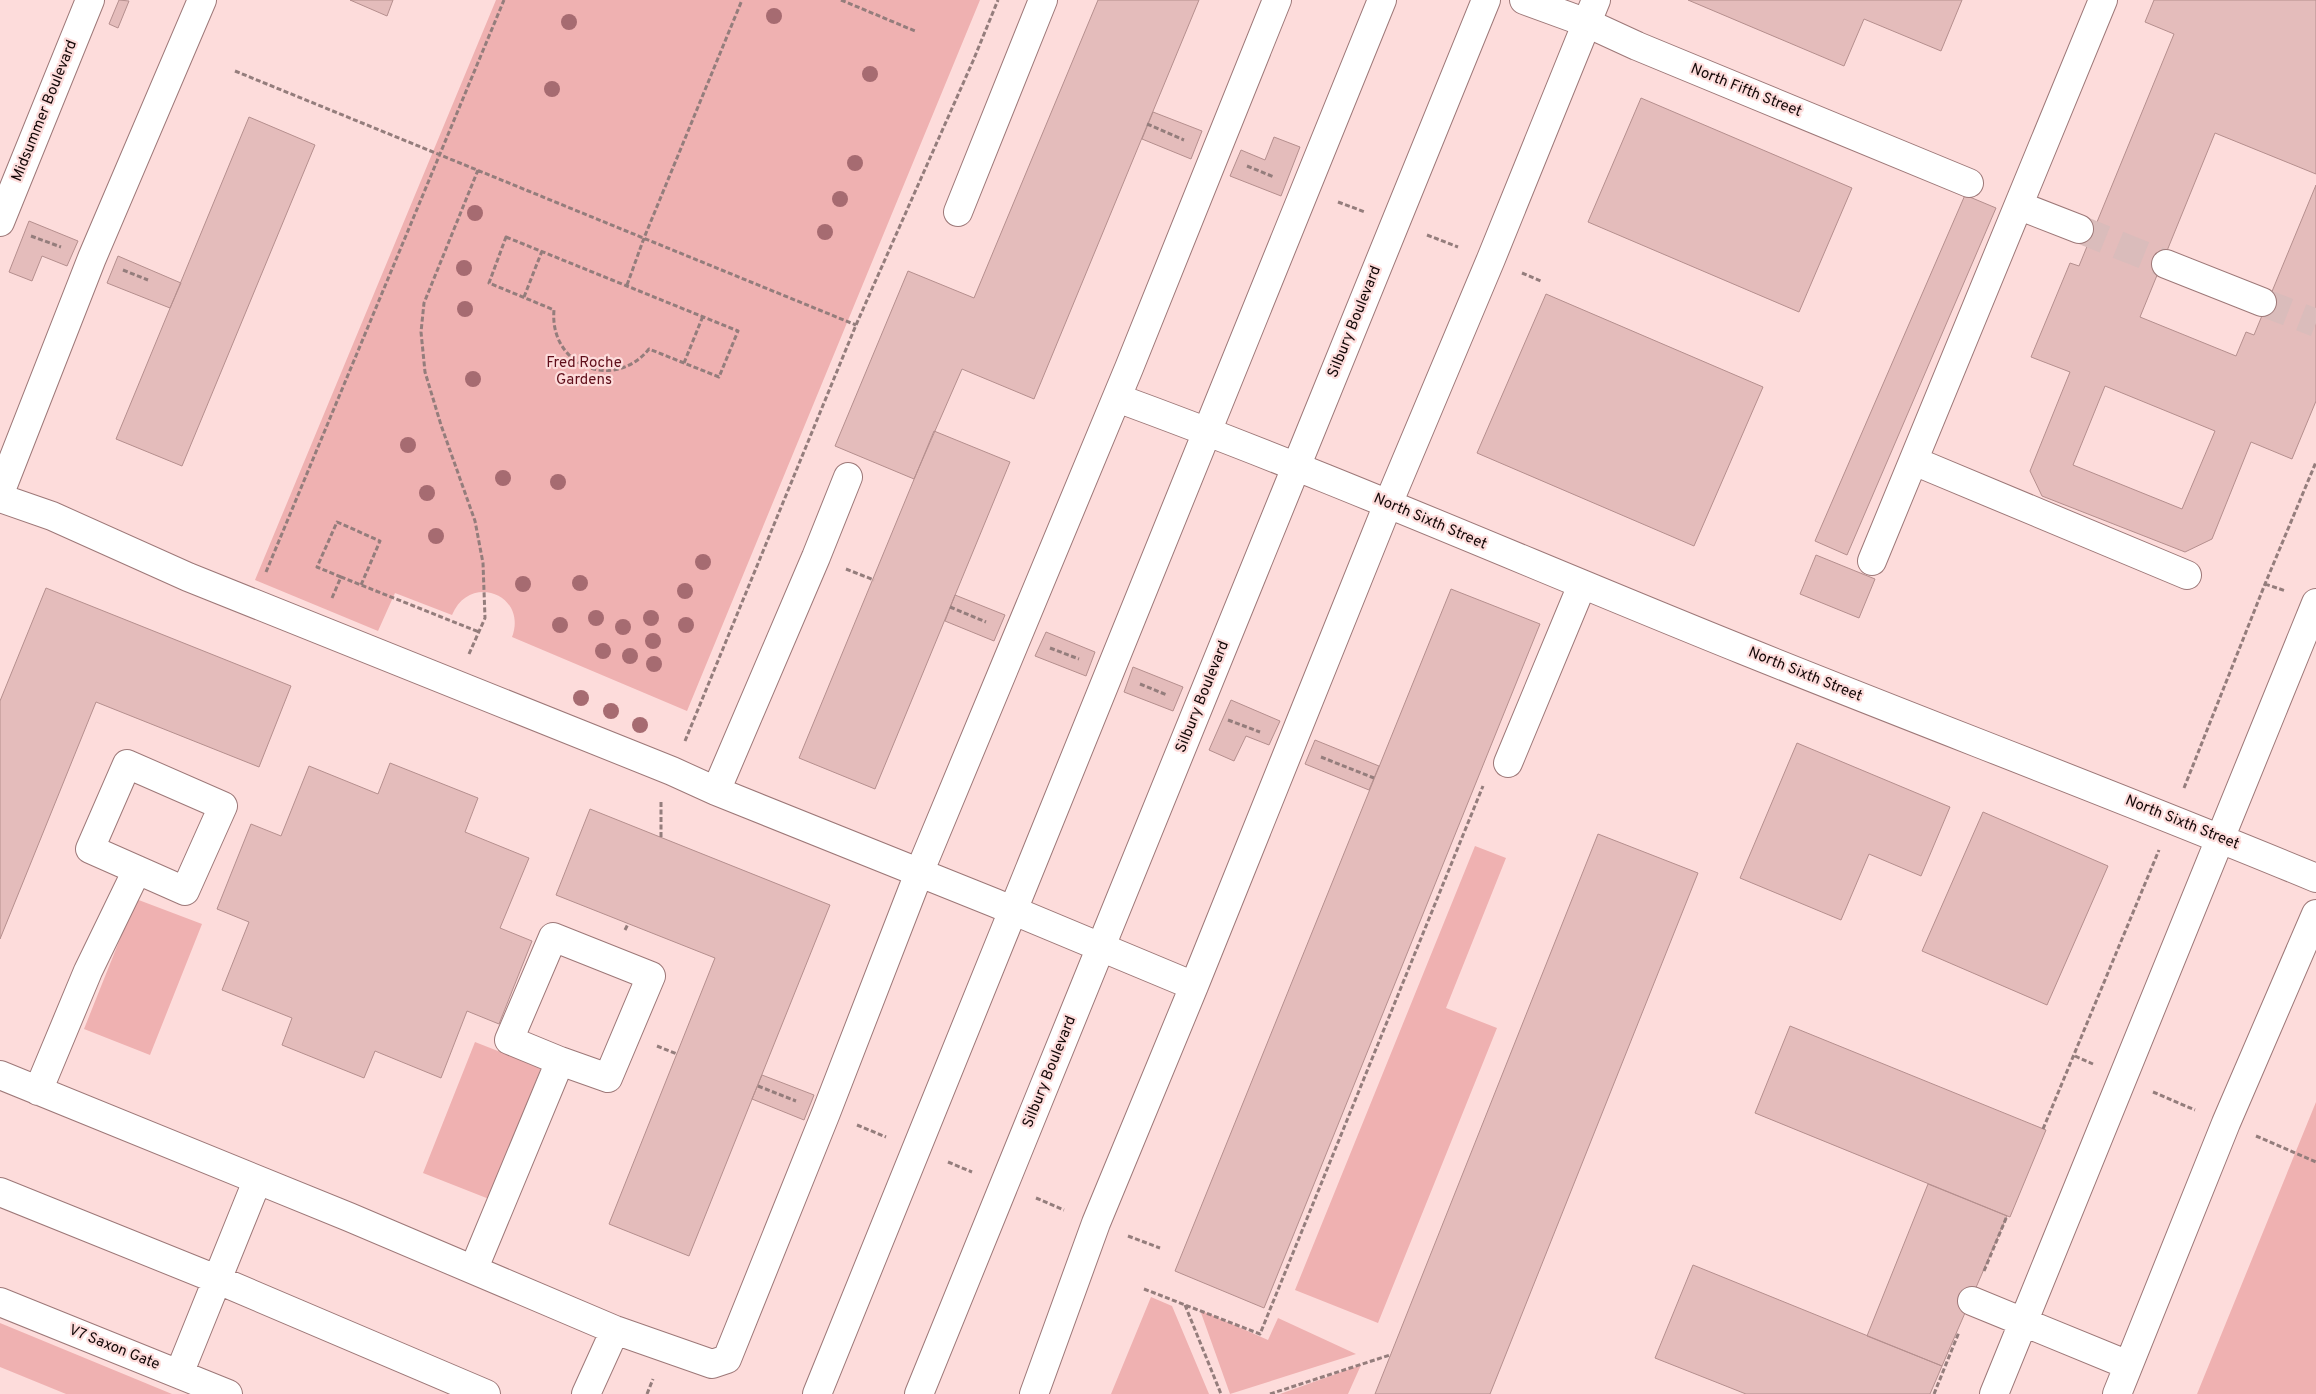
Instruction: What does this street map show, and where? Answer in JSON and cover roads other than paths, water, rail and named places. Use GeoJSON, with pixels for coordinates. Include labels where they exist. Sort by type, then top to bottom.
{"type":"FeatureCollection","features":[{"type":"Feature","properties":{"kind":"street","name":"Midsummer Boulevard"},"geometry":{"type":"LineString","coordinates":[[0,222],[90,0]]}},
{"type":"Feature","properties":{"kind":"street"},"geometry":{"type":"LineString","coordinates":[[0,493],[92,258],[202,0]]}},
{"type":"Feature","properties":{"kind":"street"},"geometry":{"type":"LineString","coordinates":[[958,212],[1043,0]]}},
{"type":"Feature","properties":{"kind":"street"},"geometry":{"type":"LineString","coordinates":[[0,1075],[474,1268],[616,1330],[712,1364],[727,1359],[826,1113],[919,873],[1117,398],[1277,0]]}},
{"type":"Feature","properties":{"kind":"street"},"geometry":{"type":"LineString","coordinates":[[817,1394],[1382,0]]}},
{"type":"Feature","properties":{"kind":"street","name":"Silbury Boulevard"},"geometry":{"type":"LineString","coordinates":[[919,1394],[1486,0]]}},
{"type":"Feature","properties":{"kind":"street","name":"North Fifth Street"},"geometry":{"type":"LineString","coordinates":[[1524,0],[1592,12],[1636,46],[1969,183]]}},
{"type":"Feature","properties":{"kind":"street"},"geometry":{"type":"LineString","coordinates":[[1872,561],[2020,206],[2103,0]]}},
{"type":"Feature","properties":{"kind":"street"},"geometry":{"type":"LineString","coordinates":[[1034,1394],[1096,1223],[1194,986],[1388,504],[1491,260],[1592,12]]}},
{"type":"Feature","properties":{"kind":"street"},"geometry":{"type":"LineString","coordinates":[[2020,206],[2079,229]]}},
{"type":"Feature","properties":{"kind":"street"},"geometry":{"type":"LineString","coordinates":[[2166,264],[2262,302]]}},
{"type":"Feature","properties":{"kind":"street","name":"North Sixth Street"},"geometry":{"type":"LineString","coordinates":[[1117,398],[1207,431],[1834,687],[2219,837],[2316,878]]}},
{"type":"Feature","properties":{"kind":"street"},"geometry":{"type":"LineString","coordinates":[[1914,461],[2187,575]]}},
{"type":"Feature","properties":{"kind":"street"},"geometry":{"type":"LineString","coordinates":[[716,791],[813,566],[848,477]]}},
{"type":"Feature","properties":{"kind":"street"},"geometry":{"type":"LineString","coordinates":[[0,498],[52,516],[188,577],[672,771],[716,791],[1013,910],[1194,986]]}},
{"type":"Feature","properties":{"kind":"street"},"geometry":{"type":"LineString","coordinates":[[1508,763],[1582,585]]}},
{"type":"Feature","properties":{"kind":"street"},"geometry":{"type":"LineString","coordinates":[[1994,1394],[2124,1079],[2219,837],[2316,603]]}},
{"type":"Feature","properties":{"kind":"street"},"geometry":{"type":"LineString","coordinates":[[127,764],[223,806],[185,891],[137,870],[90,849],[127,764]]}},
{"type":"Feature","properties":{"kind":"street"},"geometry":{"type":"LineString","coordinates":[[38,1090],[88,971],[137,870]]}},
{"type":"Feature","properties":{"kind":"street"},"geometry":{"type":"LineString","coordinates":[[2117,1394],[2226,1123],[2316,914]]}},
{"type":"Feature","properties":{"kind":"street"},"geometry":{"type":"LineString","coordinates":[[553,937],[650,976],[608,1078],[560,1061],[509,1040],[553,937]]}},
{"type":"Feature","properties":{"kind":"street"},"geometry":{"type":"LineString","coordinates":[[474,1268],[560,1061]]}},
{"type":"Feature","properties":{"kind":"street"},"geometry":{"type":"LineString","coordinates":[[179,1374],[257,1181]]}},
{"type":"Feature","properties":{"kind":"street"},"geometry":{"type":"LineString","coordinates":[[0,1192],[216,1280],[486,1394]]}},
{"type":"Feature","properties":{"kind":"street"},"geometry":{"type":"LineString","coordinates":[[1972,1301],[2128,1365]]}},
{"type":"Feature","properties":{"kind":"street","name":"V7 Saxon Gate"},"geometry":{"type":"LineString","coordinates":[[0,1302],[228,1394]]}},
{"type":"Feature","properties":{"kind":"street"},"geometry":{"type":"LineString","coordinates":[[586,1394],[616,1330]]}},
{"type":"Feature","properties":{"kind":"tunnel"},"geometry":{"type":"LineString","coordinates":[[2079,229],[2166,264]]}},
{"type":"Feature","properties":{"kind":"tunnel"},"geometry":{"type":"LineString","coordinates":[[2262,302],[2316,323]]}},
{"type":"Feature","properties":{"kind":"park label","name":"Fred Roche Gardens"},"geometry":{"type":"Point","coordinates":[584,372]}}]}
